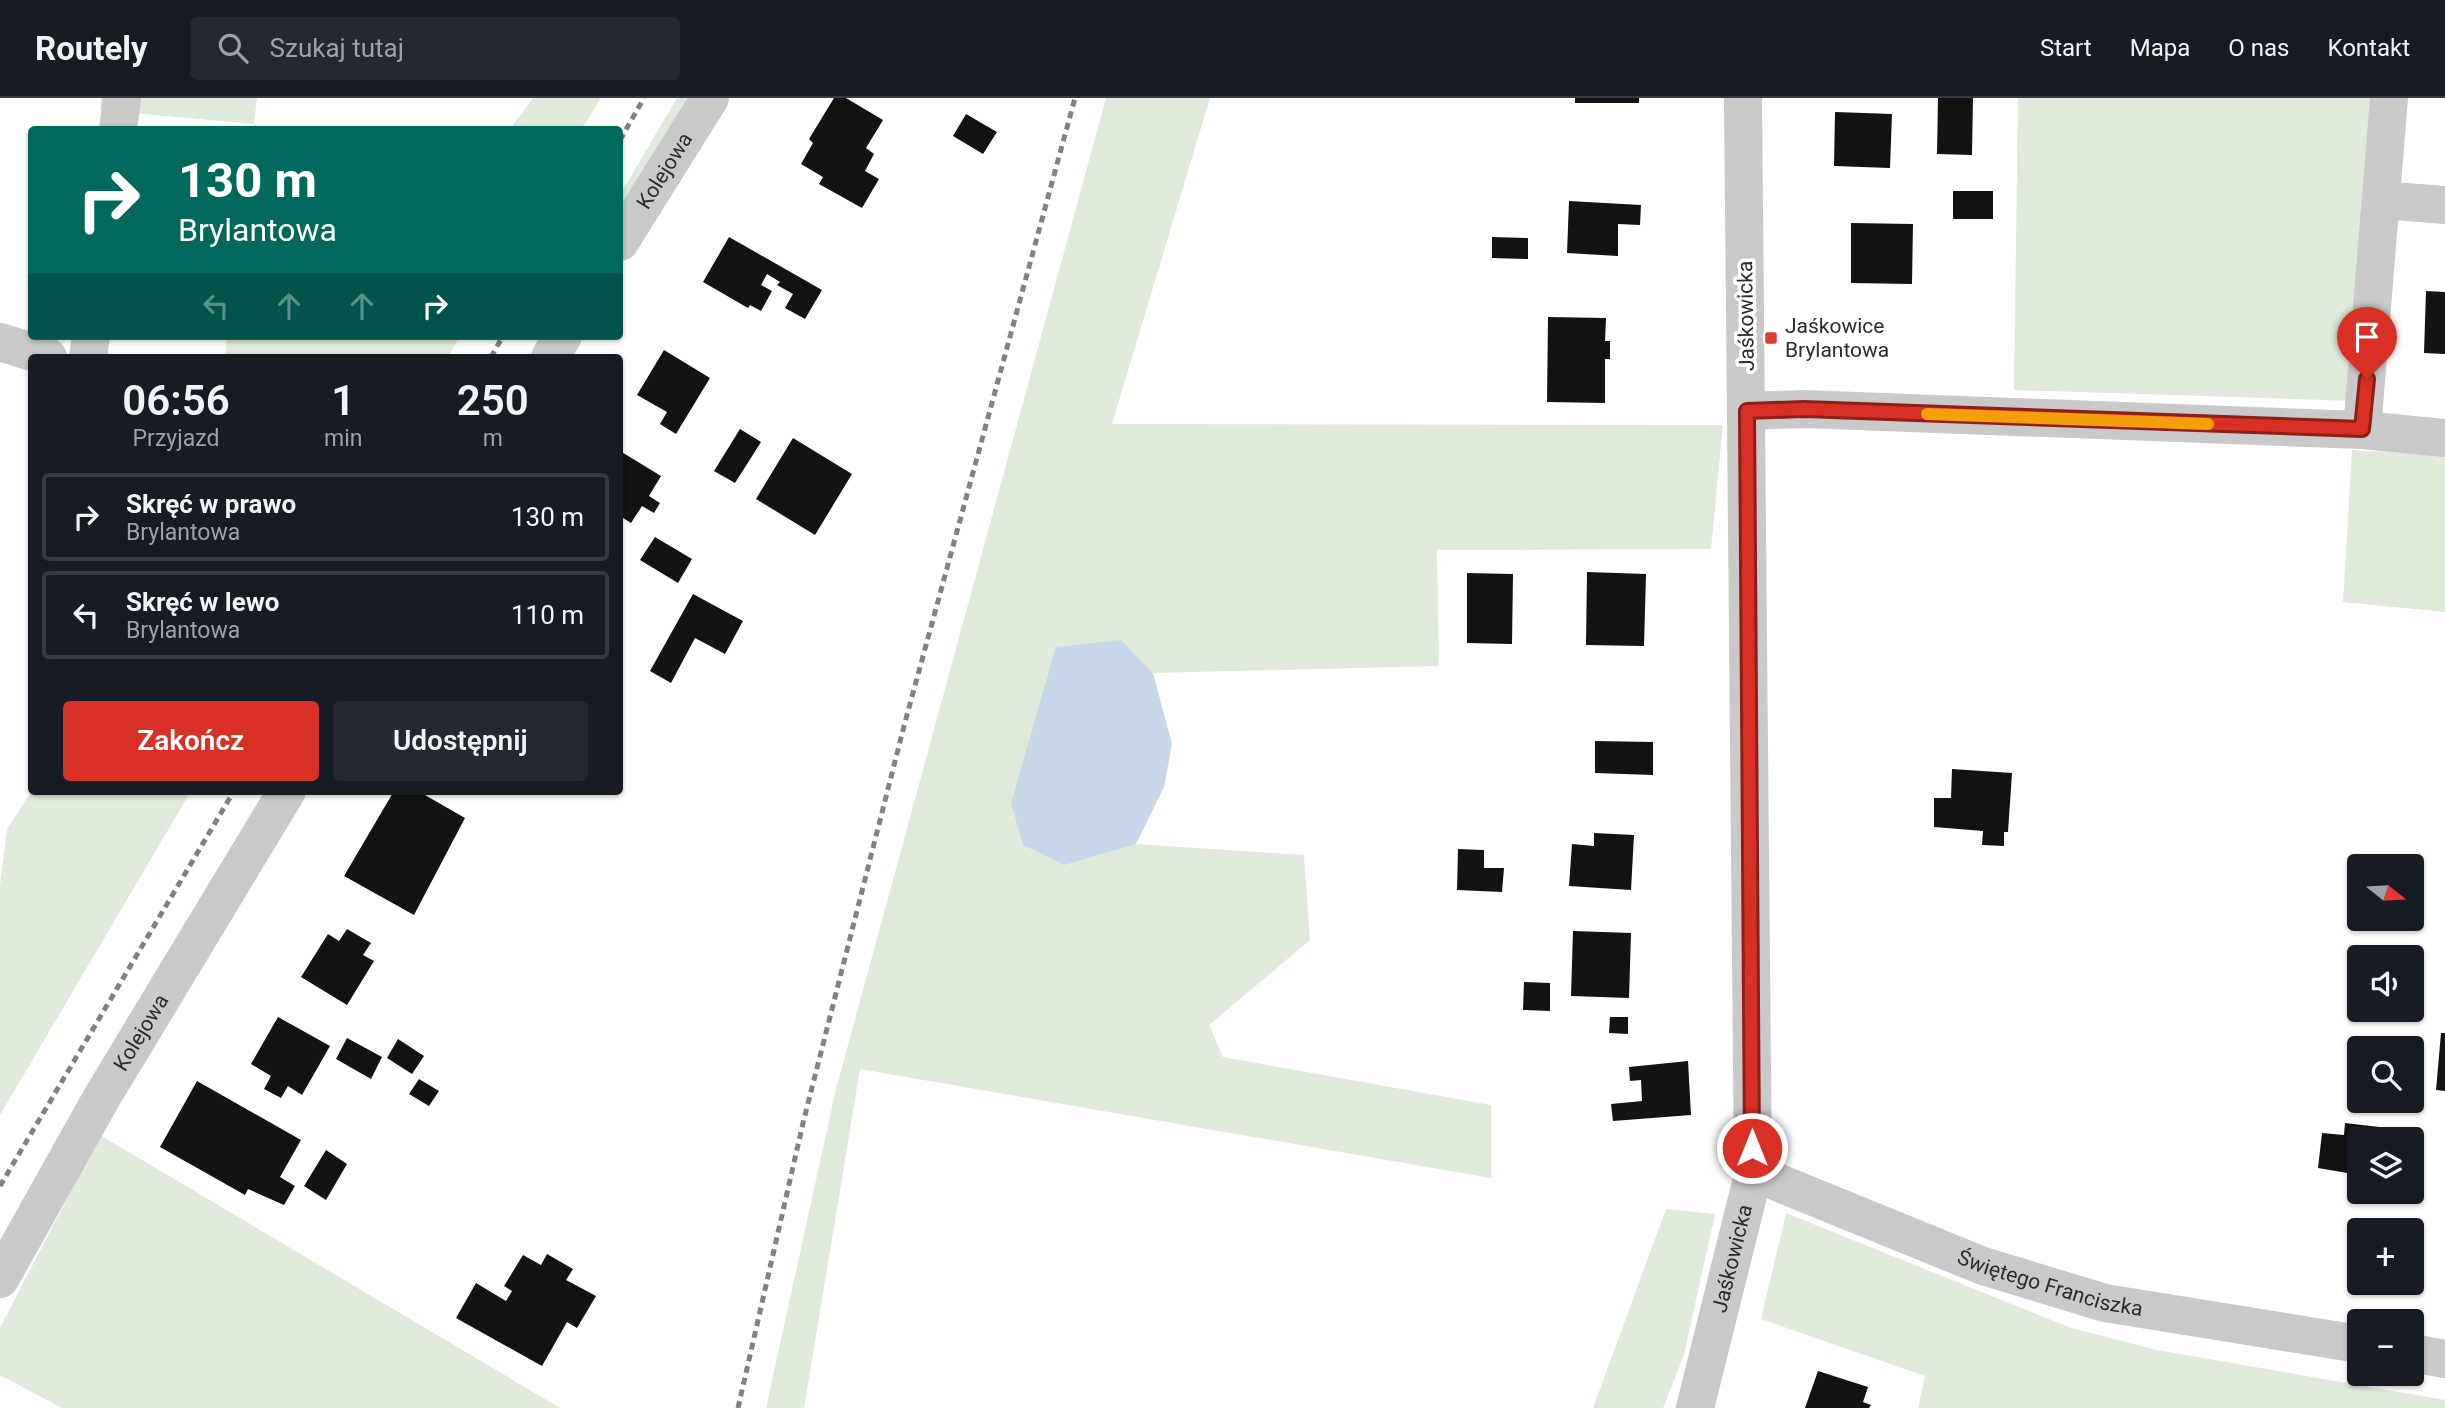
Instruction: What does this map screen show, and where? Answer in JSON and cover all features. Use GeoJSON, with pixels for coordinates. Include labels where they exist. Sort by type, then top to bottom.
{"type":"FeatureCollection","features":[{"type":"Feature","properties":{"kind":"street"},"geometry":{"type":"LineString","coordinates":[[118,126],[122,98]]}},
{"type":"Feature","properties":{"kind":"street","name":"Kolejowa"},"geometry":{"type":"LineString","coordinates":[[623,237],[710,98]]}},
{"type":"Feature","properties":{"kind":"street","name":"Jaśkowicka"},"geometry":{"type":"LineString","coordinates":[[1695,1408],[1753,1175],[1743,98]]}},
{"type":"Feature","properties":{"kind":"street"},"geometry":{"type":"LineString","coordinates":[[2362,429],[2389,98]]}},
{"type":"Feature","properties":{"kind":"street"},"geometry":{"type":"LineString","coordinates":[[2381,200],[2445,205]]}},
{"type":"Feature","properties":{"kind":"street"},"geometry":{"type":"LineString","coordinates":[[0,342],[38,354]]}},
{"type":"Feature","properties":{"kind":"street"},"geometry":{"type":"LineString","coordinates":[[1747,411],[1804,409],[2362,429],[2445,438]]}},
{"type":"Feature","properties":{"kind":"street","name":"Kolejowa"},"geometry":{"type":"LineString","coordinates":[[0,1279],[102,1097],[285,795]]}},
{"type":"Feature","properties":{"kind":"street","name":"Świętego Franciszka"},"geometry":{"type":"LineString","coordinates":[[1753,1175],[1772,1180],[1983,1266],[2105,1303],[2347,1343]]}},
{"type":"Feature","properties":{"kind":"street"},"geometry":{"type":"LineString","coordinates":[[2424,1355],[2445,1359]]}},
{"type":"Feature","properties":{"kind":"green space"},"geometry":{"type":"Polygon","coordinates":[[[101,98],[257,98],[254,124],[100,110],[101,98]]]}},
{"type":"Feature","properties":{"kind":"green space"},"geometry":{"type":"Polygon","coordinates":[[[533,98],[601,98],[584,126],[512,126],[533,98]]]}},
{"type":"Feature","properties":{"kind":"green space"},"geometry":{"type":"Polygon","coordinates":[[[677,98],[698,98],[623,219],[623,190],[677,98]]]}},
{"type":"Feature","properties":{"kind":"green space"},"geometry":{"type":"Polygon","coordinates":[[[1106,98],[1210,98],[1112,424],[1723,425],[1711,549],[1437,550],[1439,666],[1153,673],[1121,640],[1065,865],[1136,844],[1304,855],[1310,940],[1209,1025],[1223,1057],[1491,1105],[1491,1178],[860,1069],[804,1408],[766,1408],[836,1089],[1106,98]]]}},
{"type":"Feature","properties":{"kind":"green space"},"geometry":{"type":"Polygon","coordinates":[[[2018,98],[2376,98],[2354,401],[2014,390],[2018,98]]]}},
{"type":"Feature","properties":{"kind":"green space"},"geometry":{"type":"Polygon","coordinates":[[[227,340],[458,340],[450,354],[225,354],[227,340]]]}},
{"type":"Feature","properties":{"kind":"green space"},"geometry":{"type":"Polygon","coordinates":[[[2352,450],[2445,455],[2445,612],[2343,602],[2352,450]]]}},
{"type":"Feature","properties":{"kind":"green space"},"geometry":{"type":"Polygon","coordinates":[[[29,795],[189,795],[0,1115],[0,885],[7,829],[29,795]]]}},
{"type":"Feature","properties":{"kind":"green space"},"geometry":{"type":"Polygon","coordinates":[[[100,1135],[560,1408],[62,1408],[0,1375],[0,1328],[100,1135]]]}},
{"type":"Feature","properties":{"kind":"green space"},"geometry":{"type":"Polygon","coordinates":[[[1666,1209],[1715,1214],[1684,1355],[1663,1408],[1593,1408],[1666,1209]]]}},
{"type":"Feature","properties":{"kind":"green space"},"geometry":{"type":"Polygon","coordinates":[[[1786,1213],[2071,1328],[2157,1350],[2347,1383],[2347,1386],[2364,1386],[2445,1400],[2445,1408],[1918,1408],[1925,1376],[1761,1319],[1786,1213]]]}},
{"type":"Feature","properties":{"kind":"water"},"geometry":{"type":"Polygon","coordinates":[[[1121,640],[1153,673],[1172,744],[1164,787],[1136,844],[1065,865],[1023,845],[1011,803],[1056,647],[1121,640]]]}},
{"type":"Feature","properties":{"kind":"building"},"geometry":{"type":"Polygon","coordinates":[[[834,98],[846,98],[883,120],[866,148],[874,154],[865,171],[879,179],[862,208],[819,184],[823,177],[801,164],[813,143],[809,139],[834,98]]]}},
{"type":"Feature","properties":{"kind":"building"},"geometry":{"type":"Polygon","coordinates":[[[1575,98],[1639,98],[1639,103],[1575,103],[1575,98]]]}},
{"type":"Feature","properties":{"kind":"building"},"geometry":{"type":"Polygon","coordinates":[[[1938,98],[1973,98],[1972,155],[1937,154],[1938,98]]]}},
{"type":"Feature","properties":{"kind":"building"},"geometry":{"type":"Polygon","coordinates":[[[1835,112],[1892,114],[1890,168],[1834,166],[1835,112]]]}},
{"type":"Feature","properties":{"kind":"building"},"geometry":{"type":"Polygon","coordinates":[[[966,114],[997,132],[983,154],[953,136],[966,114]]]}},
{"type":"Feature","properties":{"kind":"building"},"geometry":{"type":"Polygon","coordinates":[[[1953,191],[1993,191],[1993,219],[1953,219],[1953,191]]]}},
{"type":"Feature","properties":{"kind":"building"},"geometry":{"type":"Polygon","coordinates":[[[1569,201],[1641,205],[1640,225],[1618,224],[1618,256],[1567,253],[1569,201]]]}},
{"type":"Feature","properties":{"kind":"building"},"geometry":{"type":"Polygon","coordinates":[[[1851,223],[1913,224],[1912,284],[1851,283],[1851,223]]]}},
{"type":"Feature","properties":{"kind":"building"},"geometry":{"type":"Polygon","coordinates":[[[729,237],[822,290],[805,319],[785,308],[793,294],[777,285],[780,282],[767,274],[761,285],[772,291],[761,311],[750,305],[748,308],[703,282],[729,237]]]}},
{"type":"Feature","properties":{"kind":"building"},"geometry":{"type":"Polygon","coordinates":[[[1492,237],[1528,238],[1528,259],[1492,258],[1492,237]]]}},
{"type":"Feature","properties":{"kind":"building"},"geometry":{"type":"Polygon","coordinates":[[[2426,291],[2445,292],[2445,354],[2424,353],[2426,291]]]}},
{"type":"Feature","properties":{"kind":"building"},"geometry":{"type":"Polygon","coordinates":[[[1548,317],[1606,318],[1605,341],[1610,341],[1610,359],[1605,359],[1605,403],[1547,402],[1548,317]]]}},
{"type":"Feature","properties":{"kind":"building"},"geometry":{"type":"Polygon","coordinates":[[[664,350],[710,378],[676,434],[660,424],[667,412],[637,395],[664,350]]]}},
{"type":"Feature","properties":{"kind":"building"},"geometry":{"type":"Polygon","coordinates":[[[740,429],[761,442],[735,483],[714,471],[740,429]]]}},
{"type":"Feature","properties":{"kind":"building"},"geometry":{"type":"Polygon","coordinates":[[[793,438],[852,474],[815,535],[756,499],[793,438]]]}},
{"type":"Feature","properties":{"kind":"building"},"geometry":{"type":"Polygon","coordinates":[[[623,453],[661,476],[649,496],[660,503],[654,513],[642,506],[631,523],[623,518],[623,453]]]}},
{"type":"Feature","properties":{"kind":"building"},"geometry":{"type":"Polygon","coordinates":[[[655,537],[692,559],[678,583],[640,560],[655,537]]]}},
{"type":"Feature","properties":{"kind":"building"},"geometry":{"type":"Polygon","coordinates":[[[1587,572],[1646,574],[1644,646],[1586,645],[1587,572]]]}},
{"type":"Feature","properties":{"kind":"building"},"geometry":{"type":"Polygon","coordinates":[[[1467,573],[1513,574],[1512,644],[1467,643],[1467,573]]]}},
{"type":"Feature","properties":{"kind":"building"},"geometry":{"type":"Polygon","coordinates":[[[693,594],[743,621],[725,654],[695,638],[671,683],[650,671],[693,594]]]}},
{"type":"Feature","properties":{"kind":"building"},"geometry":{"type":"Polygon","coordinates":[[[1595,741],[1653,742],[1653,775],[1595,773],[1595,741]]]}},
{"type":"Feature","properties":{"kind":"building"},"geometry":{"type":"Polygon","coordinates":[[[1952,769],[2012,773],[2008,832],[2004,832],[2004,846],[1982,845],[1983,831],[1934,827],[1934,798],[1951,798],[1952,769]]]}},
{"type":"Feature","properties":{"kind":"building"},"geometry":{"type":"Polygon","coordinates":[[[392,795],[425,795],[465,818],[414,915],[344,876],[392,795]]]}},
{"type":"Feature","properties":{"kind":"building"},"geometry":{"type":"Polygon","coordinates":[[[1594,833],[1634,835],[1631,890],[1569,886],[1572,844],[1594,846],[1594,833]]]}},
{"type":"Feature","properties":{"kind":"building"},"geometry":{"type":"Polygon","coordinates":[[[1458,849],[1484,850],[1484,868],[1504,868],[1502,892],[1457,890],[1458,849]]]}},
{"type":"Feature","properties":{"kind":"building"},"geometry":{"type":"Polygon","coordinates":[[[347,929],[371,943],[363,955],[374,961],[347,1005],[301,977],[328,934],[339,941],[347,929]]]}},
{"type":"Feature","properties":{"kind":"building"},"geometry":{"type":"Polygon","coordinates":[[[1573,931],[1631,933],[1629,998],[1571,996],[1573,931]]]}},
{"type":"Feature","properties":{"kind":"building"},"geometry":{"type":"Polygon","coordinates":[[[1524,982],[1550,983],[1550,1011],[1523,1010],[1524,982]]]}},
{"type":"Feature","properties":{"kind":"building"},"geometry":{"type":"Polygon","coordinates":[[[278,1017],[330,1046],[302,1095],[288,1086],[281,1098],[264,1089],[271,1076],[251,1064],[278,1017]]]}},
{"type":"Feature","properties":{"kind":"building"},"geometry":{"type":"Polygon","coordinates":[[[1610,1017],[1628,1017],[1628,1034],[1609,1033],[1610,1017]]]}},
{"type":"Feature","properties":{"kind":"building"},"geometry":{"type":"Polygon","coordinates":[[[2441,1033],[2445,1033],[2445,1091],[2436,1090],[2441,1033]]]}},
{"type":"Feature","properties":{"kind":"building"},"geometry":{"type":"Polygon","coordinates":[[[347,1038],[382,1057],[371,1079],[336,1059],[347,1038]]]}},
{"type":"Feature","properties":{"kind":"building"},"geometry":{"type":"Polygon","coordinates":[[[398,1039],[424,1056],[412,1074],[387,1058],[398,1039]]]}},
{"type":"Feature","properties":{"kind":"building"},"geometry":{"type":"Polygon","coordinates":[[[1688,1061],[1691,1115],[1613,1121],[1611,1104],[1642,1101],[1641,1080],[1630,1081],[1629,1067],[1688,1061]]]}},
{"type":"Feature","properties":{"kind":"building"},"geometry":{"type":"Polygon","coordinates":[[[419,1079],[439,1091],[429,1106],[409,1094],[419,1079]]]}},
{"type":"Feature","properties":{"kind":"building"},"geometry":{"type":"Polygon","coordinates":[[[197,1081],[301,1140],[280,1177],[295,1186],[284,1205],[248,1189],[245,1195],[160,1147],[197,1081]]]}},
{"type":"Feature","properties":{"kind":"building"},"geometry":{"type":"Polygon","coordinates":[[[2345,1123],[2379,1127],[2347,1127],[2347,1173],[2318,1168],[2322,1133],[2344,1135],[2345,1123]]]}},
{"type":"Feature","properties":{"kind":"building"},"geometry":{"type":"Polygon","coordinates":[[[326,1150],[347,1164],[326,1200],[304,1186],[326,1150]]]}},
{"type":"Feature","properties":{"kind":"building"},"geometry":{"type":"Polygon","coordinates":[[[547,1254],[573,1269],[566,1280],[596,1296],[577,1328],[567,1322],[542,1366],[456,1318],[476,1283],[506,1301],[512,1291],[504,1286],[523,1255],[541,1265],[547,1254]]]}},
{"type":"Feature","properties":{"kind":"building"},"geometry":{"type":"Polygon","coordinates":[[[1818,1371],[1868,1387],[1863,1402],[1871,1405],[1869,1408],[1805,1408],[1818,1371]]]}},
{"type":"Feature","properties":{"kind":"railway"},"geometry":{"type":"LineString","coordinates":[[623,135],[644,98]]}},
{"type":"Feature","properties":{"kind":"railway"},"geometry":{"type":"LineString","coordinates":[[738,1408],[803,1123],[904,726],[1075,98]]}},
{"type":"Feature","properties":{"kind":"railway"},"geometry":{"type":"LineString","coordinates":[[493,354],[501,340]]}},
{"type":"Feature","properties":{"kind":"railway"},"geometry":{"type":"LineString","coordinates":[[0,1186],[232,795]]}},
{"type":"Feature","properties":{"kind":"slow traffic"},"geometry":{"type":"LineString","coordinates":[[1927,414],[2208,424]]}},
{"type":"Feature","properties":{"kind":"place","name":"Jaśkowice Brylantowa"},"geometry":{"type":"Point","coordinates":[1771,338]}},
{"type":"Feature","properties":{"kind":"route"},"geometry":{"type":"LineString","coordinates":[[1752,1148],[1747,411],[1804,409],[2362,429],[2367,379]]}}]}
